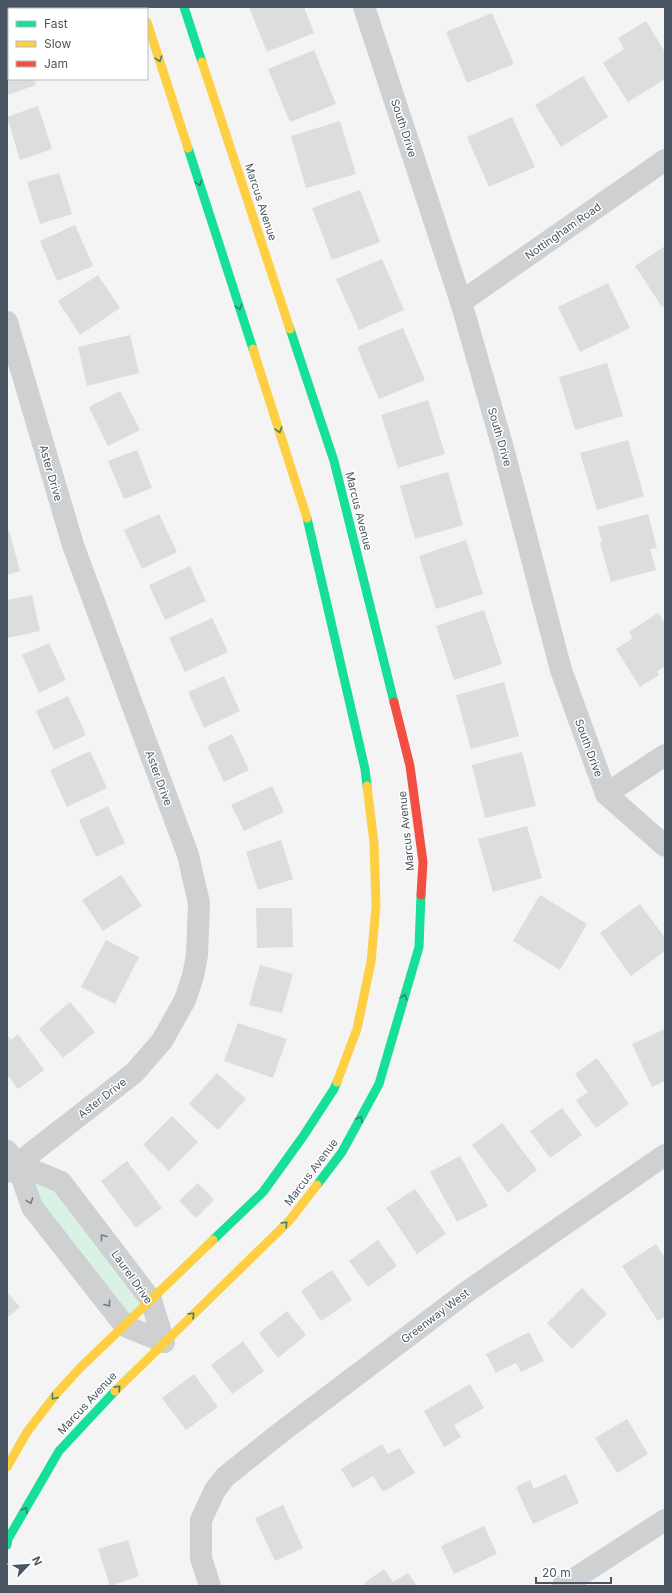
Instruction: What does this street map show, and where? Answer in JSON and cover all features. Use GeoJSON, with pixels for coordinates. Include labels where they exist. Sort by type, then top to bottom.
{"type":"FeatureCollection","features":[{"type":"Feature","properties":{"kind":"main road","name":"Marcus Avenue"},"geometry":{"type":"LineString","coordinates":[[7,1545],[8,1539],[59,1451],[117,1389],[164,1342],[289,1221],[342,1152],[379,1084],[418,947],[423,862],[410,766],[334,461],[184,7]]}},
{"type":"Feature","properties":{"kind":"main road"},"geometry":{"type":"LineString","coordinates":[[7,1466],[27,1432],[57,1393],[80,1368],[263,1192],[302,1138],[334,1089],[357,1029],[371,962],[376,906],[374,843],[365,769],[305,509],[148,25]]}},
{"type":"Feature","properties":{"kind":"street","name":"South Drive"},"geometry":{"type":"LineString","coordinates":[[364,7],[461,302],[503,448],[561,670],[606,794],[665,846]]}},
{"type":"Feature","properties":{"kind":"street","name":"Nottingham Road"},"geometry":{"type":"LineString","coordinates":[[461,302],[665,160]]}},
{"type":"Feature","properties":{"kind":"street","name":"Aster Drive"},"geometry":{"type":"LineString","coordinates":[[7,322],[73,545],[188,855],[198,903],[197,955],[193,976],[185,1000],[162,1041],[134,1073],[10,1162]]}},
{"type":"Feature","properties":{"kind":"street"},"geometry":{"type":"LineString","coordinates":[[606,794],[665,755]]}},
{"type":"Feature","properties":{"kind":"street","name":"Greenway West"},"geometry":{"type":"LineString","coordinates":[[210,1586],[201,1558],[201,1520],[215,1490],[224,1477],[468,1291],[665,1155]]}},
{"type":"Feature","properties":{"kind":"street","name":"Laurel Drive"},"geometry":{"type":"LineString","coordinates":[[10,1162],[61,1182],[151,1300],[164,1342]]}},
{"type":"Feature","properties":{"kind":"street"},"geometry":{"type":"LineString","coordinates":[[10,1162],[32,1207],[125,1326],[164,1342]]}},
{"type":"Feature","properties":{"kind":"street"},"geometry":{"type":"LineString","coordinates":[[563,1586],[665,1520]]}},
{"type":"Feature","properties":{"kind":"green space"},"geometry":{"type":"Polygon","coordinates":[[[17,1164],[61,1182],[151,1300],[125,1326],[32,1207],[17,1164]]]}},
{"type":"Feature","properties":{"kind":"building"},"geometry":{"type":"Polygon","coordinates":[[[95,7],[96,8],[56,8],[95,7]]]}},
{"type":"Feature","properties":{"kind":"building"},"geometry":{"type":"Polygon","coordinates":[[[249,7],[304,7],[314,33],[267,52],[249,7]]]}},
{"type":"Feature","properties":{"kind":"building"},"geometry":{"type":"Polygon","coordinates":[[[492,13],[514,64],[467,83],[446,32],[492,13]]]}},
{"type":"Feature","properties":{"kind":"building"},"geometry":{"type":"Polygon","coordinates":[[[646,21],[665,52],[665,79],[628,102],[603,63],[624,49],[618,38],[646,21]]]}},
{"type":"Feature","properties":{"kind":"building"},"geometry":{"type":"Polygon","coordinates":[[[7,24],[8,80],[34,80],[36,85],[7,95],[7,24]]]}},
{"type":"Feature","properties":{"kind":"building"},"geometry":{"type":"Polygon","coordinates":[[[314,50],[336,104],[290,122],[268,69],[314,50]]]}},
{"type":"Feature","properties":{"kind":"building"},"geometry":{"type":"Polygon","coordinates":[[[583,76],[608,117],[561,147],[535,105],[583,76]]]}},
{"type":"Feature","properties":{"kind":"building"},"geometry":{"type":"Polygon","coordinates":[[[38,106],[52,149],[20,160],[7,117],[38,106]]]}},
{"type":"Feature","properties":{"kind":"building"},"geometry":{"type":"Polygon","coordinates":[[[512,117],[535,167],[489,187],[467,137],[512,117]]]}},
{"type":"Feature","properties":{"kind":"building"},"geometry":{"type":"Polygon","coordinates":[[[340,121],[356,174],[306,188],[291,136],[340,121]]]}},
{"type":"Feature","properties":{"kind":"building"},"geometry":{"type":"Polygon","coordinates":[[[59,173],[72,214],[40,224],[27,182],[59,173]]]}},
{"type":"Feature","properties":{"kind":"building"},"geometry":{"type":"Polygon","coordinates":[[[360,190],[380,242],[332,260],[312,208],[360,190]]]}},
{"type":"Feature","properties":{"kind":"building"},"geometry":{"type":"Polygon","coordinates":[[[75,225],[93,266],[57,281],[40,241],[75,225]]]}},
{"type":"Feature","properties":{"kind":"building"},"geometry":{"type":"Polygon","coordinates":[[[665,246],[665,305],[662,307],[635,266],[665,246]]]}},
{"type":"Feature","properties":{"kind":"building"},"geometry":{"type":"Polygon","coordinates":[[[382,259],[404,310],[359,330],[336,279],[382,259]]]}},
{"type":"Feature","properties":{"kind":"building"},"geometry":{"type":"Polygon","coordinates":[[[98,275],[120,308],[80,335],[58,301],[98,275]]]}},
{"type":"Feature","properties":{"kind":"building"},"geometry":{"type":"Polygon","coordinates":[[[608,283],[630,328],[580,352],[558,307],[608,283]]]}},
{"type":"Feature","properties":{"kind":"building"},"geometry":{"type":"Polygon","coordinates":[[[403,328],[425,380],[379,399],[357,347],[403,328]]]}},
{"type":"Feature","properties":{"kind":"building"},"geometry":{"type":"Polygon","coordinates":[[[130,335],[139,373],[87,386],[78,347],[130,335]]]}},
{"type":"Feature","properties":{"kind":"building"},"geometry":{"type":"Polygon","coordinates":[[[607,363],[623,416],[575,430],[559,377],[607,363]]]}},
{"type":"Feature","properties":{"kind":"building"},"geometry":{"type":"Polygon","coordinates":[[[120,391],[140,430],[108,446],[89,407],[120,391]]]}},
{"type":"Feature","properties":{"kind":"building"},"geometry":{"type":"Polygon","coordinates":[[[428,400],[445,454],[398,468],[381,415],[428,400]]]}},
{"type":"Feature","properties":{"kind":"building"},"geometry":{"type":"Polygon","coordinates":[[[628,440],[644,496],[597,510],[580,453],[628,440]]]}},
{"type":"Feature","properties":{"kind":"building"},"geometry":{"type":"Polygon","coordinates":[[[137,450],[152,488],[124,499],[108,461],[137,450]]]}},
{"type":"Feature","properties":{"kind":"building"},"geometry":{"type":"Polygon","coordinates":[[[448,472],[463,525],[415,539],[400,486],[448,472]]]}},
{"type":"Feature","properties":{"kind":"building"},"geometry":{"type":"Polygon","coordinates":[[[159,514],[177,552],[142,569],[124,530],[159,514]]]}},
{"type":"Feature","properties":{"kind":"building"},"geometry":{"type":"Polygon","coordinates":[[[648,514],[657,548],[650,549],[656,570],[611,582],[600,543],[602,542],[598,527],[648,514]]]}},
{"type":"Feature","properties":{"kind":"building"},"geometry":{"type":"Polygon","coordinates":[[[9,530],[20,571],[7,575],[7,531],[9,530]]]}},
{"type":"Feature","properties":{"kind":"building"},"geometry":{"type":"Polygon","coordinates":[[[466,540],[483,594],[436,609],[419,556],[466,540]]]}},
{"type":"Feature","properties":{"kind":"building"},"geometry":{"type":"Polygon","coordinates":[[[190,566],[206,601],[165,620],[149,585],[190,566]]]}},
{"type":"Feature","properties":{"kind":"building"},"geometry":{"type":"Polygon","coordinates":[[[32,595],[40,631],[7,638],[7,600],[32,595]]]}},
{"type":"Feature","properties":{"kind":"building"},"geometry":{"type":"Polygon","coordinates":[[[484,610],[502,664],[454,680],[436,626],[484,610]]]}},
{"type":"Feature","properties":{"kind":"building"},"geometry":{"type":"Polygon","coordinates":[[[658,613],[665,623],[665,666],[657,672],[659,675],[640,687],[616,649],[633,638],[629,632],[658,613]]]}},
{"type":"Feature","properties":{"kind":"building"},"geometry":{"type":"Polygon","coordinates":[[[212,618],[228,652],[185,672],[169,638],[212,618]]]}},
{"type":"Feature","properties":{"kind":"building"},"geometry":{"type":"Polygon","coordinates":[[[49,643],[66,680],[39,693],[22,655],[49,643]]]}},
{"type":"Feature","properties":{"kind":"building"},"geometry":{"type":"Polygon","coordinates":[[[224,676],[240,711],[204,728],[188,692],[224,676]]]}},
{"type":"Feature","properties":{"kind":"building"},"geometry":{"type":"Polygon","coordinates":[[[504,682],[519,736],[471,749],[456,695],[504,682]]]}},
{"type":"Feature","properties":{"kind":"building"},"geometry":{"type":"Polygon","coordinates":[[[68,696],[86,735],[54,750],[36,711],[68,696]]]}},
{"type":"Feature","properties":{"kind":"building"},"geometry":{"type":"Polygon","coordinates":[[[232,734],[249,770],[224,782],[207,746],[232,734]]]}},
{"type":"Feature","properties":{"kind":"building"},"geometry":{"type":"Polygon","coordinates":[[[90,751],[107,788],[67,807],[50,770],[90,751]]]}},
{"type":"Feature","properties":{"kind":"building"},"geometry":{"type":"Polygon","coordinates":[[[522,752],[536,806],[485,818],[472,765],[522,752]]]}},
{"type":"Feature","properties":{"kind":"building"},"geometry":{"type":"Polygon","coordinates":[[[272,786],[284,812],[244,831],[231,805],[272,786]]]}},
{"type":"Feature","properties":{"kind":"building"},"geometry":{"type":"Polygon","coordinates":[[[108,806],[125,843],[96,857],[79,820],[108,806]]]}},
{"type":"Feature","properties":{"kind":"building"},"geometry":{"type":"Polygon","coordinates":[[[527,826],[542,878],[493,892],[478,839],[527,826]]]}},
{"type":"Feature","properties":{"kind":"building"},"geometry":{"type":"Polygon","coordinates":[[[281,840],[293,879],[258,890],[246,852],[281,840]]]}},
{"type":"Feature","properties":{"kind":"building"},"geometry":{"type":"Polygon","coordinates":[[[121,875],[142,906],[103,931],[82,900],[121,875]]]}},
{"type":"Feature","properties":{"kind":"building"},"geometry":{"type":"Polygon","coordinates":[[[540,895],[587,924],[560,970],[513,941],[540,895]]]}},
{"type":"Feature","properties":{"kind":"building"},"geometry":{"type":"Polygon","coordinates":[[[640,904],[665,938],[665,951],[631,976],[600,933],[640,904]]]}},
{"type":"Feature","properties":{"kind":"building"},"geometry":{"type":"Polygon","coordinates":[[[256,908],[292,908],[293,947],[257,948],[256,908]]]}},
{"type":"Feature","properties":{"kind":"building"},"geometry":{"type":"Polygon","coordinates":[[[106,940],[139,957],[115,1004],[81,987],[106,940]]]}},
{"type":"Feature","properties":{"kind":"building"},"geometry":{"type":"Polygon","coordinates":[[[260,965],[293,974],[282,1013],[249,1005],[260,965]]]}},
{"type":"Feature","properties":{"kind":"building"},"geometry":{"type":"Polygon","coordinates":[[[70,1002],[95,1032],[63,1058],[39,1029],[70,1002]]]}},
{"type":"Feature","properties":{"kind":"building"},"geometry":{"type":"Polygon","coordinates":[[[238,1023],[287,1039],[273,1078],[224,1061],[238,1023]]]}},
{"type":"Feature","properties":{"kind":"building"},"geometry":{"type":"Polygon","coordinates":[[[665,1029],[665,1081],[652,1087],[632,1044],[665,1029]]]}},
{"type":"Feature","properties":{"kind":"building"},"geometry":{"type":"Polygon","coordinates":[[[18,1034],[44,1070],[18,1089],[7,1074],[7,1035],[11,1040],[18,1034]]]}},
{"type":"Feature","properties":{"kind":"building"},"geometry":{"type":"Polygon","coordinates":[[[597,1058],[629,1104],[596,1128],[576,1100],[588,1092],[575,1074],[597,1058]]]}},
{"type":"Feature","properties":{"kind":"building"},"geometry":{"type":"Polygon","coordinates":[[[217,1073],[246,1099],[218,1130],[189,1104],[217,1073]]]}},
{"type":"Feature","properties":{"kind":"building"},"geometry":{"type":"Polygon","coordinates":[[[562,1108],[582,1135],[550,1158],[530,1131],[562,1108]]]}},
{"type":"Feature","properties":{"kind":"building"},"geometry":{"type":"Polygon","coordinates":[[[172,1116],[198,1142],[169,1171],[143,1145],[172,1116]]]}},
{"type":"Feature","properties":{"kind":"building"},"geometry":{"type":"Polygon","coordinates":[[[502,1123],[537,1170],[508,1193],[472,1145],[502,1123]]]}},
{"type":"Feature","properties":{"kind":"building"},"geometry":{"type":"Polygon","coordinates":[[[460,1156],[488,1206],[457,1222],[430,1172],[460,1156]]]}},
{"type":"Feature","properties":{"kind":"building"},"geometry":{"type":"Polygon","coordinates":[[[127,1161],[162,1208],[136,1228],[101,1181],[127,1161]]]}},
{"type":"Feature","properties":{"kind":"building"},"geometry":{"type":"Polygon","coordinates":[[[198,1183],[214,1200],[196,1218],[179,1201],[198,1183]]]}},
{"type":"Feature","properties":{"kind":"building"},"geometry":{"type":"Polygon","coordinates":[[[415,1189],[446,1234],[417,1254],[386,1208],[415,1189]]]}},
{"type":"Feature","properties":{"kind":"building"},"geometry":{"type":"Polygon","coordinates":[[[378,1240],[397,1266],[368,1287],[349,1261],[378,1240]]]}},
{"type":"Feature","properties":{"kind":"building"},"geometry":{"type":"Polygon","coordinates":[[[656,1244],[665,1258],[665,1316],[658,1321],[622,1266],[656,1244]]]}},
{"type":"Feature","properties":{"kind":"building"},"geometry":{"type":"Polygon","coordinates":[[[332,1270],[352,1300],[321,1321],[301,1291],[332,1270]]]}},
{"type":"Feature","properties":{"kind":"building"},"geometry":{"type":"Polygon","coordinates":[[[582,1288],[607,1314],[572,1349],[547,1323],[582,1288]]]}},
{"type":"Feature","properties":{"kind":"building"},"geometry":{"type":"Polygon","coordinates":[[[7,1292],[20,1307],[7,1318],[7,1292]]]}},
{"type":"Feature","properties":{"kind":"building"},"geometry":{"type":"Polygon","coordinates":[[[287,1311],[306,1335],[278,1358],[259,1333],[287,1311]]]}},
{"type":"Feature","properties":{"kind":"building"},"geometry":{"type":"Polygon","coordinates":[[[529,1332],[544,1361],[521,1372],[516,1363],[496,1373],[486,1354],[529,1332]]]}},
{"type":"Feature","properties":{"kind":"building"},"geometry":{"type":"Polygon","coordinates":[[[243,1341],[264,1371],[232,1394],[211,1365],[243,1341]]]}},
{"type":"Feature","properties":{"kind":"building"},"geometry":{"type":"Polygon","coordinates":[[[194,1374],[218,1407],[186,1430],[162,1398],[194,1374]]]}},
{"type":"Feature","properties":{"kind":"building"},"geometry":{"type":"Polygon","coordinates":[[[470,1384],[484,1408],[454,1425],[461,1437],[444,1447],[424,1411],[470,1384]]]}},
{"type":"Feature","properties":{"kind":"building"},"geometry":{"type":"Polygon","coordinates":[[[627,1419],[648,1454],[617,1473],[595,1438],[627,1419]]]}},
{"type":"Feature","properties":{"kind":"building"},"geometry":{"type":"Polygon","coordinates":[[[382,1444],[388,1454],[399,1448],[415,1473],[383,1492],[373,1476],[353,1488],[341,1469],[382,1444]]]}},
{"type":"Feature","properties":{"kind":"building"},"geometry":{"type":"Polygon","coordinates":[[[566,1474],[579,1503],[533,1524],[516,1487],[530,1480],[534,1489],[566,1474]]]}},
{"type":"Feature","properties":{"kind":"building"},"geometry":{"type":"Polygon","coordinates":[[[283,1505],[303,1548],[275,1561],[255,1518],[283,1505]]]}},
{"type":"Feature","properties":{"kind":"building"},"geometry":{"type":"Polygon","coordinates":[[[484,1526],[497,1554],[454,1574],[441,1546],[484,1526]]]}},
{"type":"Feature","properties":{"kind":"building"},"geometry":{"type":"Polygon","coordinates":[[[128,1540],[139,1576],[110,1586],[98,1549],[128,1540]]]}},
{"type":"Feature","properties":{"kind":"building"},"geometry":{"type":"Polygon","coordinates":[[[384,1569],[393,1582],[408,1573],[417,1586],[365,1586],[364,1583],[384,1569]]]}},
{"type":"Feature","properties":{"kind":"traffic: fast"},"geometry":{"type":"LineString","coordinates":[[184,7],[202,62]]}},
{"type":"Feature","properties":{"kind":"traffic: fast"},"geometry":{"type":"LineString","coordinates":[[188,148],[253,349]]}},
{"type":"Feature","properties":{"kind":"traffic: fast"},"geometry":{"type":"LineString","coordinates":[[290,329],[334,461],[394,702]]}},
{"type":"Feature","properties":{"kind":"traffic: fast"},"geometry":{"type":"LineString","coordinates":[[307,518],[365,769],[367,786]]}},
{"type":"Feature","properties":{"kind":"traffic: fast"},"geometry":{"type":"LineString","coordinates":[[317,1185],[342,1152],[379,1084],[419,947],[421,895]]}},
{"type":"Feature","properties":{"kind":"traffic: fast"},"geometry":{"type":"LineString","coordinates":[[213,1240],[263,1192],[302,1138],[337,1082]]}},
{"type":"Feature","properties":{"kind":"traffic: fast"},"geometry":{"type":"LineString","coordinates":[[7,1545],[8,1539],[59,1451],[115,1391]]}},
{"type":"Feature","properties":{"kind":"traffic: slow"},"geometry":{"type":"LineString","coordinates":[[148,25],[188,148]]}},
{"type":"Feature","properties":{"kind":"traffic: slow"},"geometry":{"type":"LineString","coordinates":[[202,62],[290,329]]}},
{"type":"Feature","properties":{"kind":"traffic: slow"},"geometry":{"type":"LineString","coordinates":[[253,349],[307,518]]}},
{"type":"Feature","properties":{"kind":"traffic: slow"},"geometry":{"type":"LineString","coordinates":[[337,1082],[357,1029],[371,962],[376,906],[374,843],[367,786]]}},
{"type":"Feature","properties":{"kind":"traffic: slow"},"geometry":{"type":"LineString","coordinates":[[115,1391],[289,1221],[317,1185]]}},
{"type":"Feature","properties":{"kind":"traffic: slow"},"geometry":{"type":"LineString","coordinates":[[7,1467],[27,1432],[57,1393],[80,1368],[213,1240]]}},
{"type":"Feature","properties":{"kind":"traffic: jam"},"geometry":{"type":"LineString","coordinates":[[394,702],[410,766],[423,862],[421,895]]}}]}
